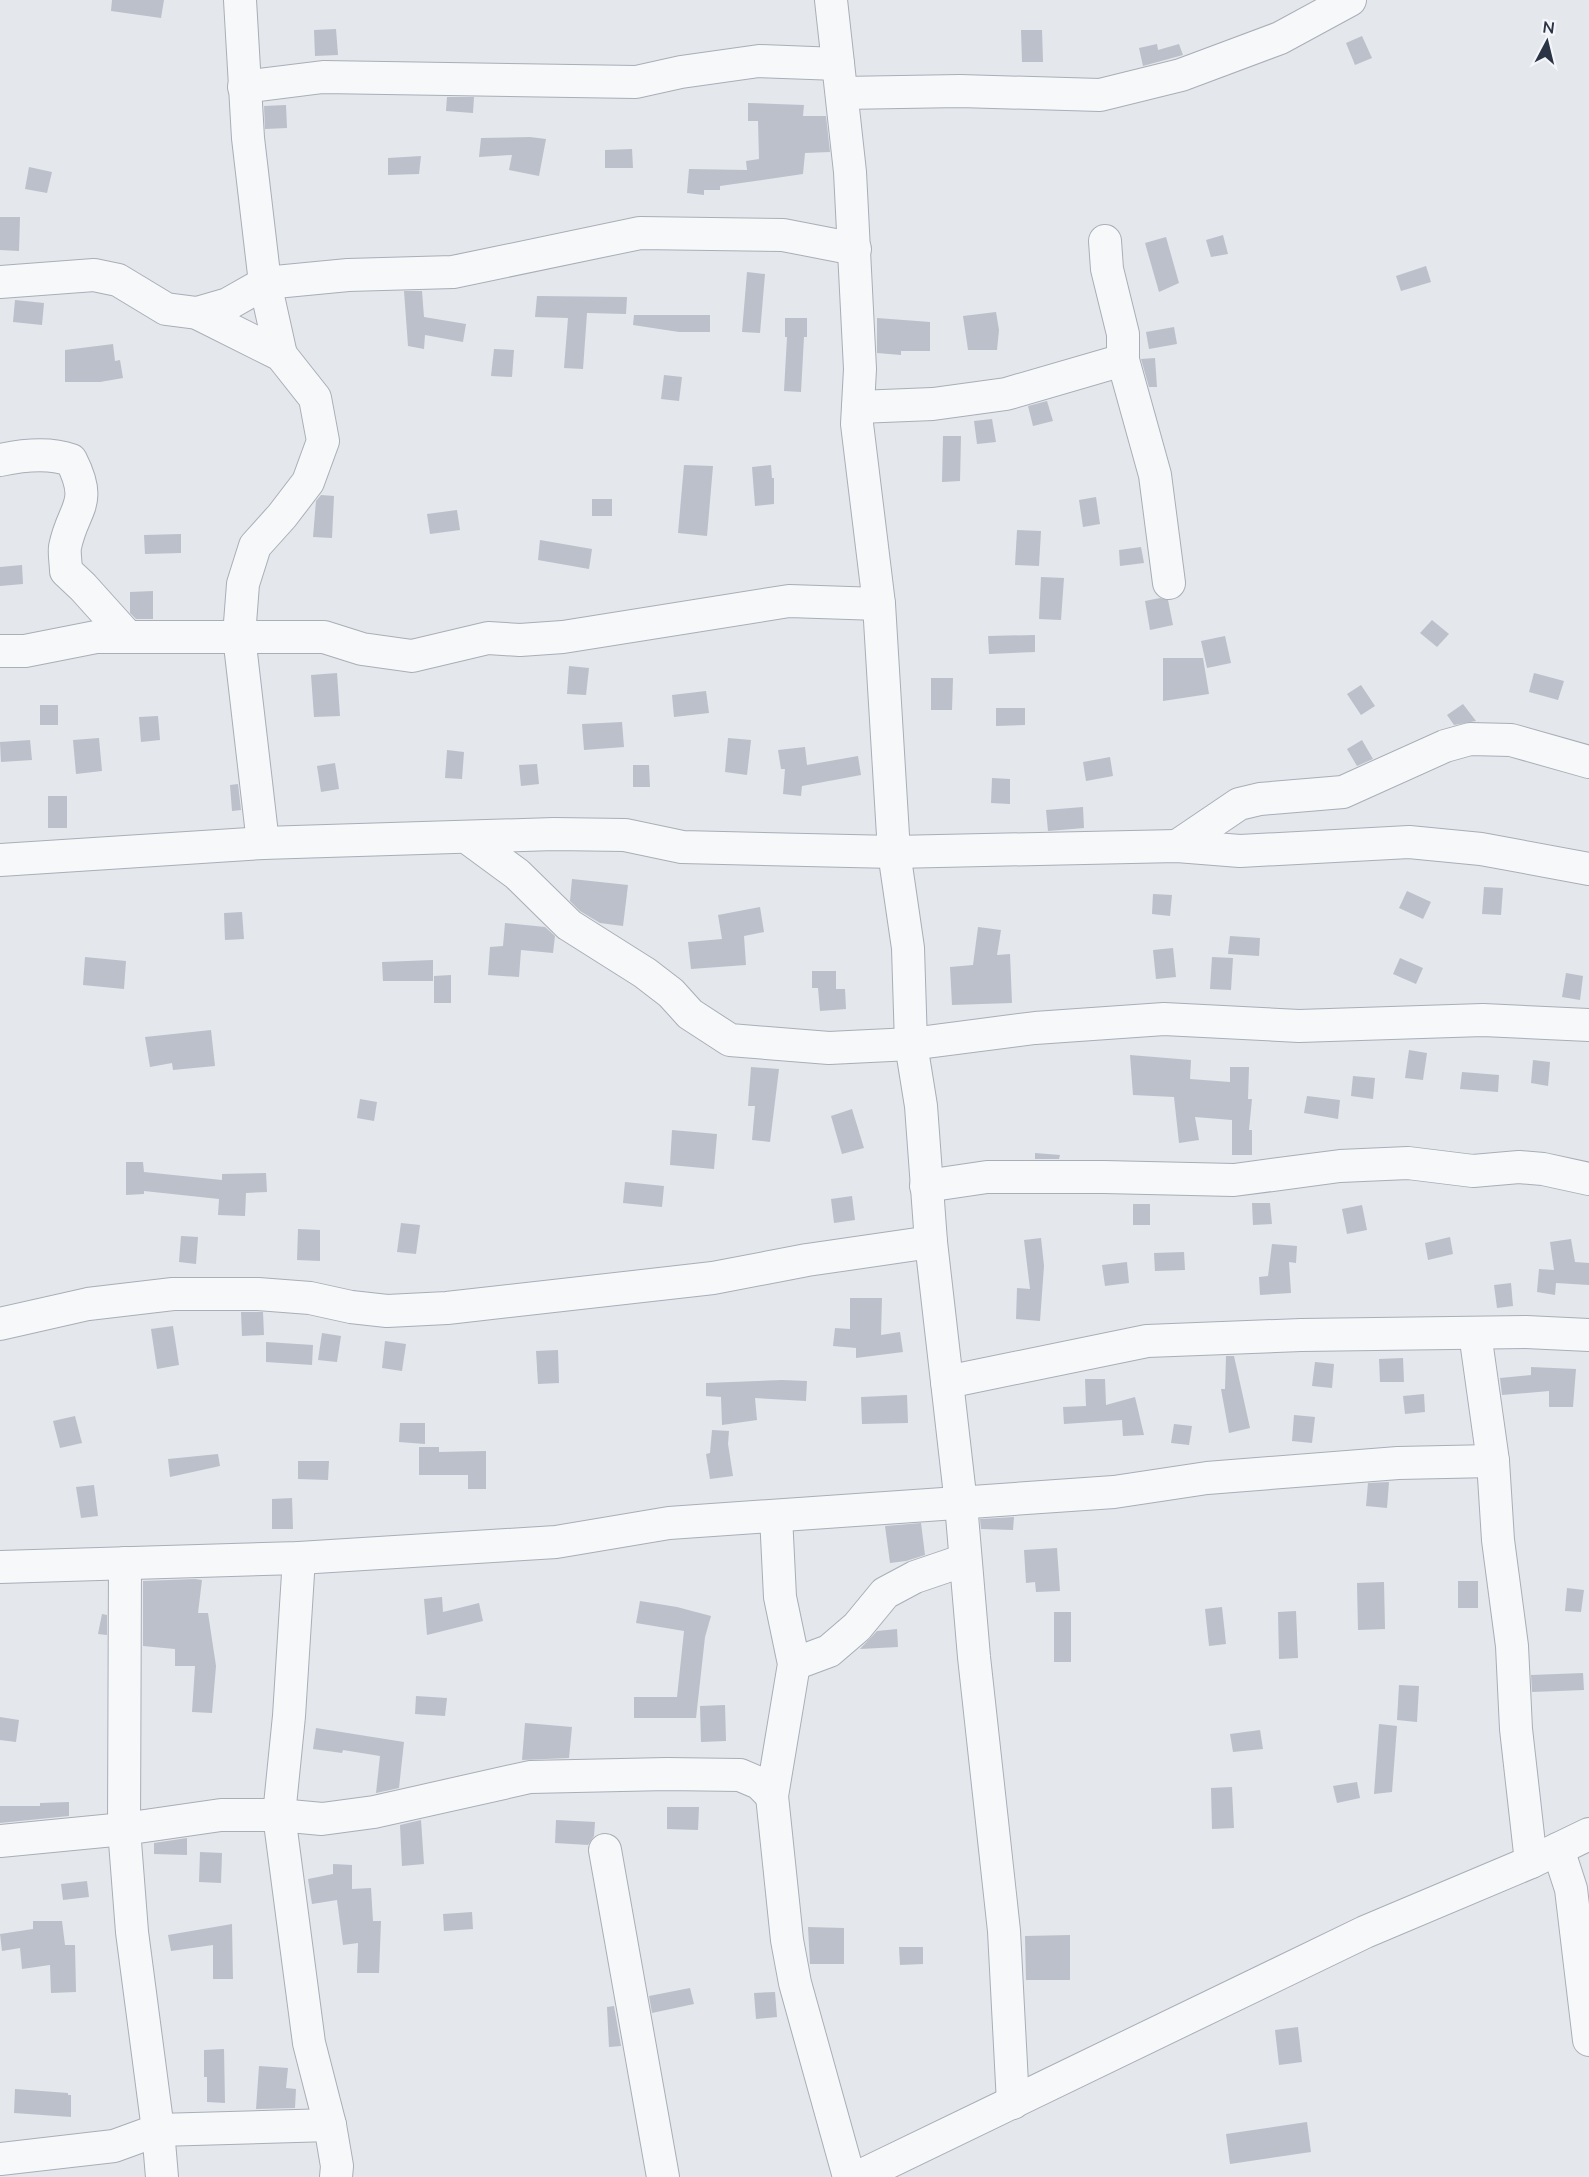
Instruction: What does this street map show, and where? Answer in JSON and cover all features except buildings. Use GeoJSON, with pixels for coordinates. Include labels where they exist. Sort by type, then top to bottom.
{"type":"FeatureCollection","features":[{"type":"Feature","properties":{"kind":"street"},"geometry":{"type":"LineString","coordinates":[[240,0],[248,138],[265,284],[281,355]]}},
{"type":"Feature","properties":{"kind":"street"},"geometry":{"type":"LineString","coordinates":[[831,0],[850,171],[860,369],[857,424],[879,604],[894,852],[908,948],[911,1044],[921,1106],[931,1242],[961,1504],[974,1657],[1004,1931],[1013,2103]]}},
{"type":"Feature","properties":{"kind":"street"},"geometry":{"type":"LineString","coordinates":[[244,87],[323,77],[636,82],[681,72],[759,61],[840,78],[960,91],[1100,95],[1181,75],[1269,42],[1350,0]]}},
{"type":"Feature","properties":{"kind":"street"},"geometry":{"type":"LineString","coordinates":[[197,313],[228,304],[265,284],[348,274],[453,272],[640,233],[783,235],[855,249]]}},
{"type":"Feature","properties":{"kind":"street"},"geometry":{"type":"LineString","coordinates":[[1105,241],[1107,269],[1123,334],[1123,360],[1155,475],[1169,583]]}},
{"type":"Feature","properties":{"kind":"street"},"geometry":{"type":"LineString","coordinates":[[0,282],[94,275],[118,280],[166,309],[197,313],[281,355],[315,398],[323,441],[308,482],[255,546],[243,584],[239,636],[262,843]]}},
{"type":"Feature","properties":{"kind":"street"},"geometry":{"type":"LineString","coordinates":[[858,407],[933,404],[1006,394],[1123,360]]}},
{"type":"Feature","properties":{"kind":"street"},"geometry":{"type":"LineString","coordinates":[[0,460],[56,455],[71,460],[80,478],[82,499],[65,548],[66,571],[83,586],[128,637]]}},
{"type":"Feature","properties":{"kind":"street"},"geometry":{"type":"LineString","coordinates":[[0,651],[25,651],[96,637],[324,637],[362,650],[412,656],[488,638],[520,640],[563,637],[789,601],[879,604]]}},
{"type":"Feature","properties":{"kind":"street"},"geometry":{"type":"LineString","coordinates":[[1177,846],[1239,804],[1260,799],[1343,792],[1445,746],[1470,739],[1511,740],[1589,762]]}},
{"type":"Feature","properties":{"kind":"street"},"geometry":{"type":"LineString","coordinates":[[0,860],[262,843],[554,834],[625,836],[682,847],[894,852],[1177,846],[1240,851],[1409,842],[1481,849],[1589,868]]}},
{"type":"Feature","properties":{"kind":"street"},"geometry":{"type":"LineString","coordinates":[[468,838],[517,874],[569,925],[645,973],[671,993],[690,1014],[730,1040],[829,1048],[911,1044],[1035,1028],[1164,1019],[1299,1026],[1483,1020],[1589,1025]]}},
{"type":"Feature","properties":{"kind":"street"},"geometry":{"type":"LineString","coordinates":[[926,1186],[987,1177],[1234,1180],[1340,1166],[1408,1163],[1473,1171],[1519,1167],[1543,1169],[1589,1179]]}},
{"type":"Feature","properties":{"kind":"street"},"geometry":{"type":"LineString","coordinates":[[0,1324],[88,1304],[173,1294],[258,1294],[310,1298],[351,1307],[387,1311],[447,1308],[713,1278],[807,1260],[931,1242]]}},
{"type":"Feature","properties":{"kind":"street"},"geometry":{"type":"LineString","coordinates":[[946,1382],[1147,1341],[1301,1335],[1475,1333],[1589,1335]]}},
{"type":"Feature","properties":{"kind":"street"},"geometry":{"type":"LineString","coordinates":[[1475,1333],[1493,1461],[1498,1540],[1512,1646],[1516,1730],[1545,1855],[1571,1889],[1589,2040]]}},
{"type":"Feature","properties":{"kind":"street"},"geometry":{"type":"LineString","coordinates":[[0,1567],[299,1558],[556,1542],[669,1523],[961,1504],[1114,1491],[1207,1478],[1398,1463],[1493,1461]]}},
{"type":"Feature","properties":{"kind":"street"},"geometry":{"type":"LineString","coordinates":[[776,1516],[780,1597],[794,1664],[772,1796],[787,1940],[795,1983],[849,2177]]}},
{"type":"Feature","properties":{"kind":"street"},"geometry":{"type":"LineString","coordinates":[[299,1558],[289,1716],[279,1815],[309,2043],[330,2125],[337,2166],[336,2177]]}},
{"type":"Feature","properties":{"kind":"street"},"geometry":{"type":"LineString","coordinates":[[794,1664],[829,1651],[857,1627],[885,1593],[915,1577],[965,1560]]}},
{"type":"Feature","properties":{"kind":"street"},"geometry":{"type":"LineString","coordinates":[[125,1563],[124,1829],[132,1932],[162,2177]]}},
{"type":"Feature","properties":{"kind":"street"},"geometry":{"type":"LineString","coordinates":[[0,1840],[124,1829],[221,1815],[322,1818],[374,1812],[530,1777],[740,1775],[759,1783],[772,1796]]}},
{"type":"Feature","properties":{"kind":"street"},"geometry":{"type":"LineString","coordinates":[[858,2177],[1365,1932],[1589,1834]]}},
{"type":"Feature","properties":{"kind":"street"},"geometry":{"type":"LineString","coordinates":[[605,1850],[663,2177]]}},
{"type":"Feature","properties":{"kind":"street"},"geometry":{"type":"LineString","coordinates":[[0,2159],[114,2146],[158,2130],[330,2125]]}}]}
